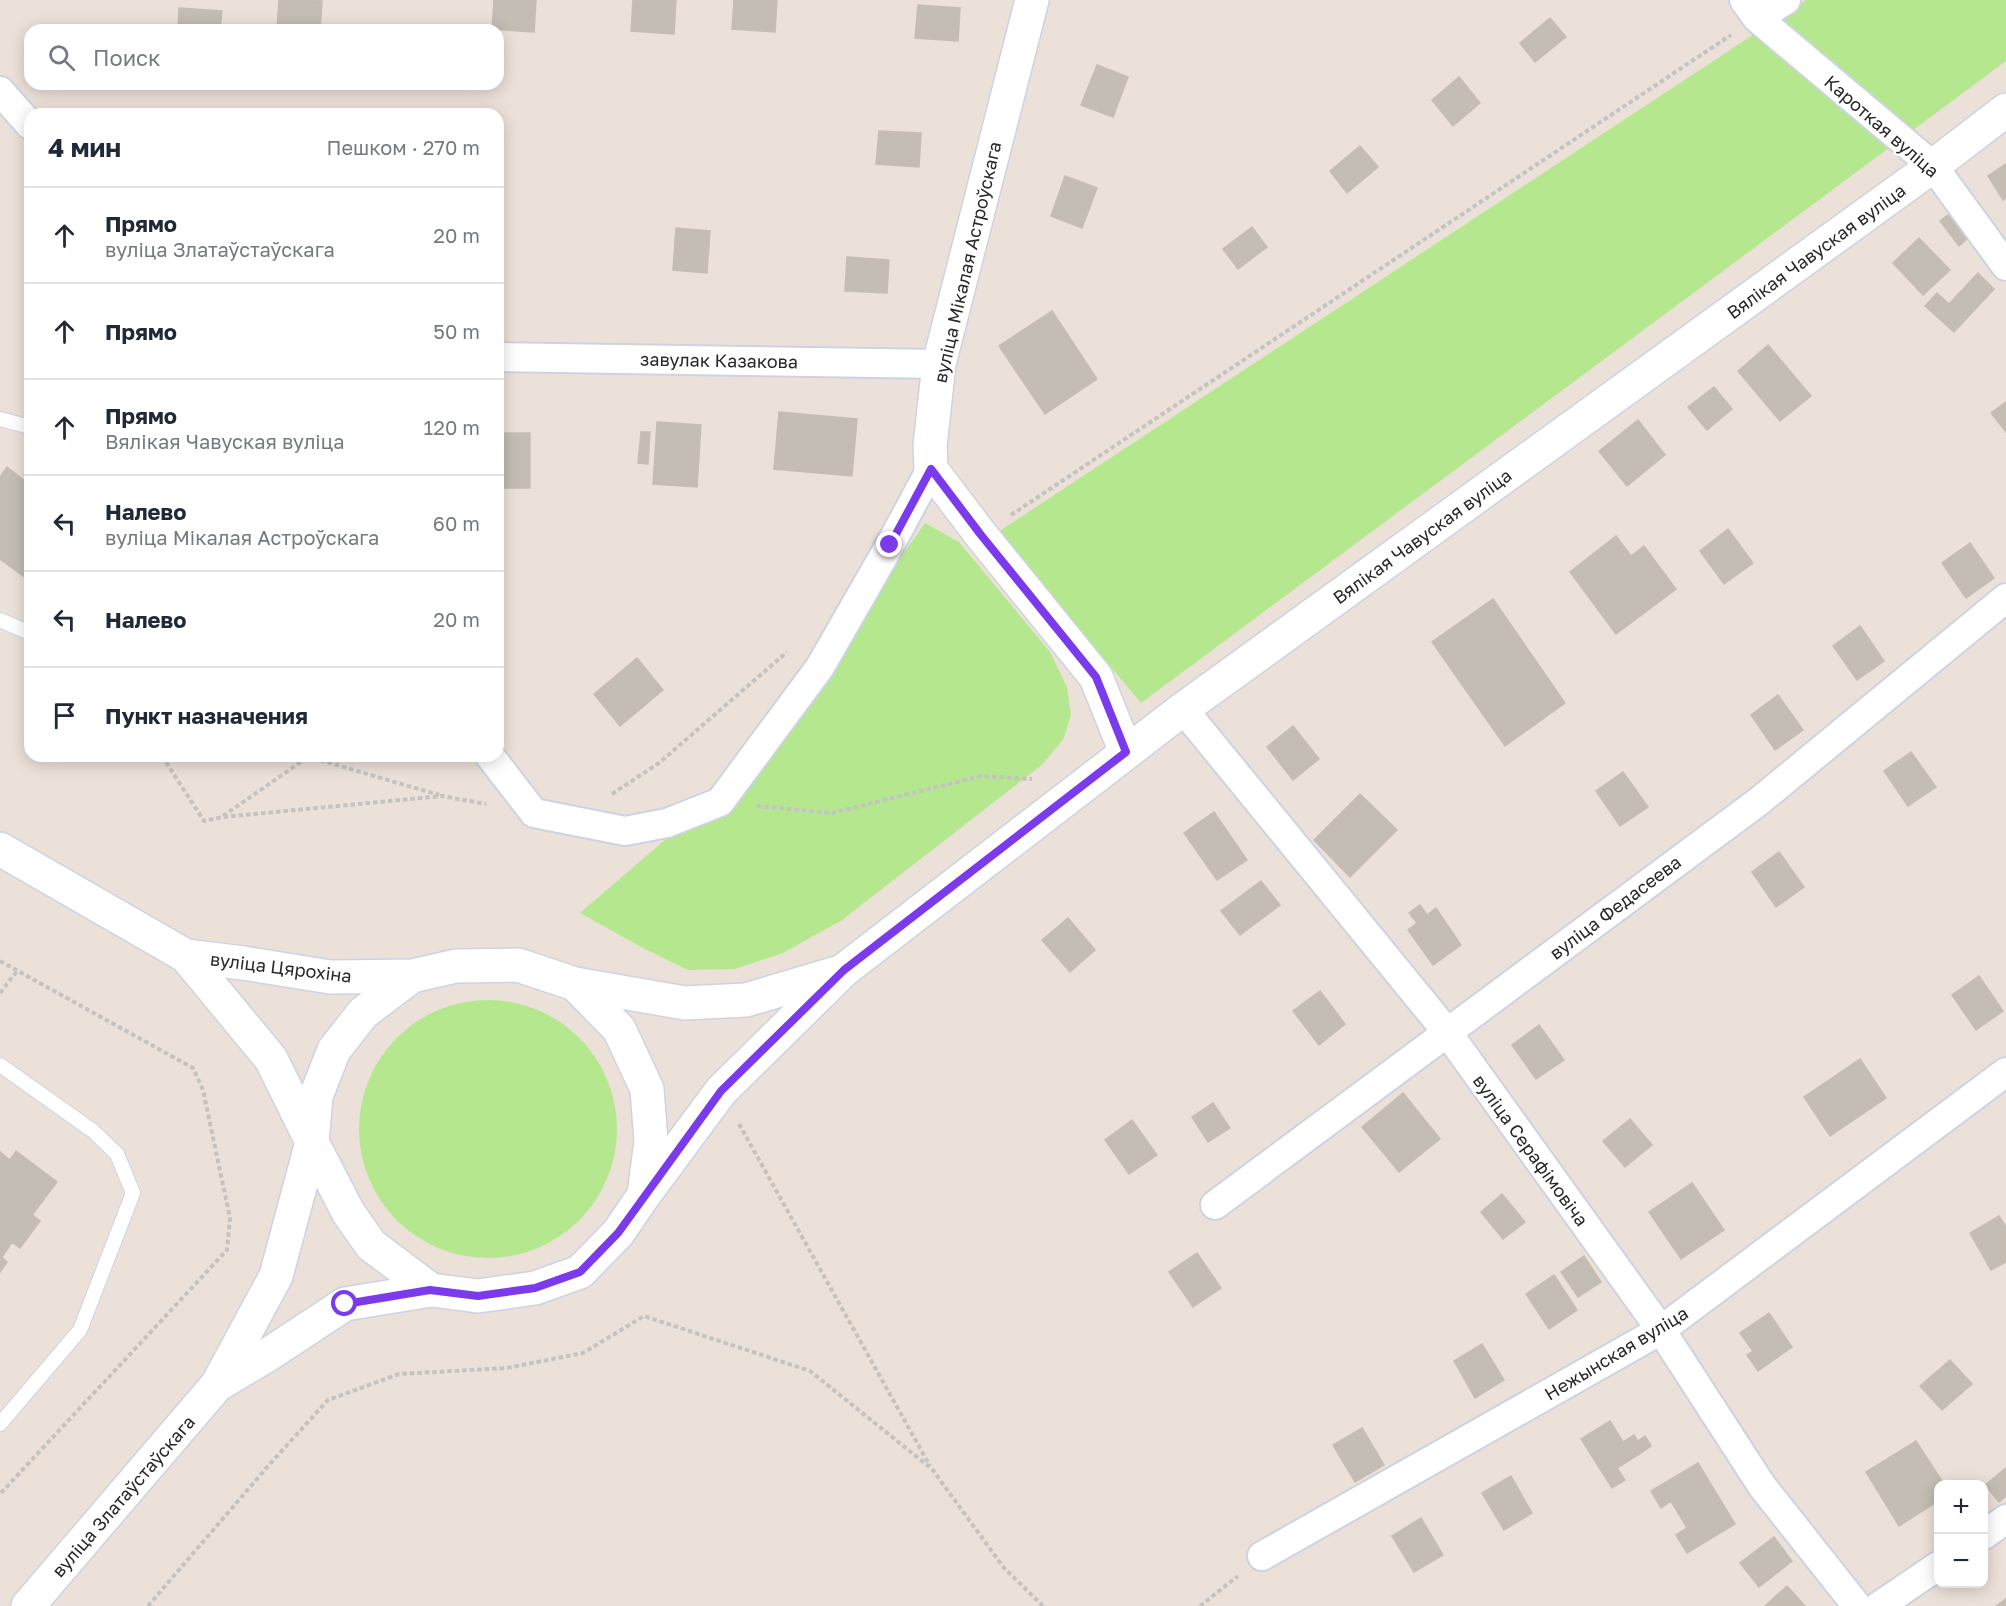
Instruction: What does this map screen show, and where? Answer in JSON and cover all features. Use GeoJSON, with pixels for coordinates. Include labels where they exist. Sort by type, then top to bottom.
{"type":"FeatureCollection","features":[{"type":"Feature","properties":{"kind":"main road","name":"вуліца Мікалая Астроўскага"},"geometry":{"type":"LineString","coordinates":[[931,469],[930,446],[939,364],[1032,0]]}},
{"type":"Feature","properties":{"kind":"main road","name":"Вялікая Чавуская вуліца"},"geometry":{"type":"LineString","coordinates":[[430,1290],[478,1296],[535,1288],[580,1272],[618,1233],[721,1091],[844,970],[1183,709],[1933,166],[2006,110]]}},
{"type":"Feature","properties":{"kind":"main road"},"geometry":{"type":"LineString","coordinates":[[931,469],[981,535],[1096,677],[1126,752]]}},
{"type":"Feature","properties":{"kind":"main road","name":"вуліца Цярохіна"},"geometry":{"type":"LineString","coordinates":[[0,849],[186,956],[271,1059],[348,1212],[371,1245],[430,1290]]}},
{"type":"Feature","properties":{"kind":"main road","name":"вуліца Цярохіна"},"geometry":{"type":"LineString","coordinates":[[186,956],[330,977],[412,976]]}},
{"type":"Feature","properties":{"kind":"main road","name":"Вялікая Чавуская вуліца"},"geometry":{"type":"LineString","coordinates":[[412,976],[456,966],[518,965],[575,984],[685,1003],[746,1000],[844,970]]}},
{"type":"Feature","properties":{"kind":"main road","name":"вуліца Златаўстаўскага"},"geometry":{"type":"LineString","coordinates":[[28,1606],[217,1385],[276,1276],[312,1142],[316,1096],[334,1050],[363,1013],[412,976]]}},
{"type":"Feature","properties":{"kind":"main road"},"geometry":{"type":"LineString","coordinates":[[575,984],[619,1029],[647,1089],[651,1141],[644,1195]]}},
{"type":"Feature","properties":{"kind":"main road","name":"вуліца Златаўстаўскага"},"geometry":{"type":"LineString","coordinates":[[217,1385],[345,1304],[430,1290]]}},
{"type":"Feature","properties":{"kind":"street"},"geometry":{"type":"LineString","coordinates":[[1750,9],[1786,0]]}},
{"type":"Feature","properties":{"kind":"street","name":"Кароткая вуліца"},"geometry":{"type":"LineString","coordinates":[[1750,9],[1933,166],[2006,266]]}},
{"type":"Feature","properties":{"kind":"street"},"geometry":{"type":"LineString","coordinates":[[0,91],[24,118]]}},
{"type":"Feature","properties":{"kind":"street","name":"завулак Казакова"},"geometry":{"type":"LineString","coordinates":[[504,357],[939,364]]}},
{"type":"Feature","properties":{"kind":"street"},"geometry":{"type":"LineString","coordinates":[[495,762],[534,813],[626,831],[667,823],[720,802],[820,667],[931,469]]}},
{"type":"Feature","properties":{"kind":"street","name":"вуліца Федасеева"},"geometry":{"type":"LineString","coordinates":[[1215,1205],[1758,802],[2006,598]]}},
{"type":"Feature","properties":{"kind":"street","name":"вуліца Серафімовіча"},"geometry":{"type":"LineString","coordinates":[[1183,709],[1447,1032],[1661,1330],[1762,1486],[1857,1606]]}},
{"type":"Feature","properties":{"kind":"street","name":"Нежынская вуліца"},"geometry":{"type":"LineString","coordinates":[[1262,1556],[1661,1330],[2006,1072]]}},
{"type":"Feature","properties":{"kind":"street"},"geometry":{"type":"LineString","coordinates":[[1985,1534],[2006,1520]]}},
{"type":"Feature","properties":{"kind":"street"},"geometry":{"type":"LineString","coordinates":[[1879,1606],[1934,1569]]}},
{"type":"Feature","properties":{"kind":"lane"},"geometry":{"type":"LineString","coordinates":[[0,419],[24,425]]}},
{"type":"Feature","properties":{"kind":"lane"},"geometry":{"type":"LineString","coordinates":[[0,620],[24,630]]}},
{"type":"Feature","properties":{"kind":"lane"},"geometry":{"type":"LineString","coordinates":[[0,1065],[93,1131],[117,1154],[133,1193],[80,1330],[0,1424]]}},
{"type":"Feature","properties":{"kind":"path"},"geometry":{"type":"LineString","coordinates":[[981,535],[1750,9]]}},
{"type":"Feature","properties":{"kind":"path"},"geometry":{"type":"LineString","coordinates":[[572,820],[659,763],[788,651]]}},
{"type":"Feature","properties":{"kind":"path"},"geometry":{"type":"LineString","coordinates":[[166,762],[204,821],[222,817],[442,796]]}},
{"type":"Feature","properties":{"kind":"path"},"geometry":{"type":"LineString","coordinates":[[222,817],[299,762]]}},
{"type":"Feature","properties":{"kind":"path"},"geometry":{"type":"LineString","coordinates":[[327,762],[442,796],[534,813]]}},
{"type":"Feature","properties":{"kind":"path"},"geometry":{"type":"LineString","coordinates":[[720,802],[832,813],[981,776],[1087,783]]}},
{"type":"Feature","properties":{"kind":"path"},"geometry":{"type":"LineString","coordinates":[[0,993],[17,971]]}},
{"type":"Feature","properties":{"kind":"path"},"geometry":{"type":"LineString","coordinates":[[721,1091],[932,1469],[1004,1568],[1043,1606]]}},
{"type":"Feature","properties":{"kind":"path"},"geometry":{"type":"LineString","coordinates":[[148,1606],[328,1400],[399,1374],[507,1368],[583,1353],[644,1316],[810,1371],[932,1469]]}},
{"type":"Feature","properties":{"kind":"path"},"geometry":{"type":"LineString","coordinates":[[1200,1606],[1262,1556]]}},
{"type":"Feature","properties":{"kind":"green space"},"geometry":{"type":"Polygon","coordinates":[[[1806,0],[2006,0],[2006,61],[1141,703],[998,532],[1806,0]]]}},
{"type":"Feature","properties":{"kind":"green space"},"geometry":{"type":"Polygon","coordinates":[[[925,523],[959,542],[1050,652],[1067,687],[1071,715],[1064,738],[1043,764],[842,920],[783,953],[735,969],[688,970],[580,913],[694,815],[839,645],[925,523]]]}},
{"type":"Feature","properties":{"kind":"green space"},"geometry":{"type":"Polygon","coordinates":[[[475,1000],[501,1000],[538,1009],[560,1021],[580,1037],[596,1057],[608,1079],[615,1104],[617,1129],[615,1154],[608,1179],[596,1201],[580,1221],[560,1237],[538,1249],[501,1258],[475,1258],[438,1249],[416,1237],[396,1221],[380,1201],[368,1179],[359,1142],[359,1116],[368,1079],[380,1057],[396,1037],[416,1021],[438,1009],[475,1000]]]}},
{"type":"Feature","properties":{"kind":"building"},"geometry":{"type":"Polygon","coordinates":[[[279,0],[322,1],[320,24],[277,24],[279,0]]]}},
{"type":"Feature","properties":{"kind":"building"},"geometry":{"type":"Polygon","coordinates":[[[494,0],[536,0],[534,32],[504,30],[504,24],[492,24],[494,0]]]}},
{"type":"Feature","properties":{"kind":"building"},"geometry":{"type":"Polygon","coordinates":[[[633,0],[676,0],[674,34],[631,31],[633,0]]]}},
{"type":"Feature","properties":{"kind":"building"},"geometry":{"type":"Polygon","coordinates":[[[734,0],[777,0],[775,32],[732,29],[734,0]]]}},
{"type":"Feature","properties":{"kind":"building"},"geometry":{"type":"Polygon","coordinates":[[[918,5],[960,8],[958,41],[915,38],[918,5]]]}},
{"type":"Feature","properties":{"kind":"building"},"geometry":{"type":"Polygon","coordinates":[[[179,8],[222,11],[221,24],[178,24],[179,8]]]}},
{"type":"Feature","properties":{"kind":"building"},"geometry":{"type":"Polygon","coordinates":[[[1550,18],[1566,37],[1535,62],[1520,43],[1550,18]]]}},
{"type":"Feature","properties":{"kind":"building"},"geometry":{"type":"Polygon","coordinates":[[[1097,65],[1128,77],[1113,117],[1081,105],[1097,65]]]}},
{"type":"Feature","properties":{"kind":"building"},"geometry":{"type":"Polygon","coordinates":[[[1459,77],[1480,103],[1453,126],[1432,100],[1459,77]]]}},
{"type":"Feature","properties":{"kind":"building"},"geometry":{"type":"Polygon","coordinates":[[[879,131],[921,133],[919,167],[876,164],[879,131]]]}},
{"type":"Feature","properties":{"kind":"building"},"geometry":{"type":"Polygon","coordinates":[[[1360,146],[1378,167],[1347,193],[1330,171],[1360,146]]]}},
{"type":"Feature","properties":{"kind":"building"},"geometry":{"type":"Polygon","coordinates":[[[2006,164],[2006,198],[2003,200],[1988,176],[2006,164]]]}},
{"type":"Feature","properties":{"kind":"building"},"geometry":{"type":"Polygon","coordinates":[[[1065,176],[1097,188],[1082,228],[1051,216],[1065,176]]]}},
{"type":"Feature","properties":{"kind":"building"},"geometry":{"type":"Polygon","coordinates":[[[1948,215],[1967,239],[1959,246],[1940,221],[1948,215]]]}},
{"type":"Feature","properties":{"kind":"building"},"geometry":{"type":"Polygon","coordinates":[[[1252,227],[1267,247],[1238,269],[1223,249],[1252,227]]]}},
{"type":"Feature","properties":{"kind":"building"},"geometry":{"type":"Polygon","coordinates":[[[676,228],[710,231],[707,273],[673,270],[676,228]]]}},
{"type":"Feature","properties":{"kind":"building"},"geometry":{"type":"Polygon","coordinates":[[[1919,238],[1950,270],[1923,295],[1893,263],[1919,238]]]}},
{"type":"Feature","properties":{"kind":"building"},"geometry":{"type":"Polygon","coordinates":[[[847,257],[889,260],[887,293],[845,291],[847,257]]]}},
{"type":"Feature","properties":{"kind":"building"},"geometry":{"type":"Polygon","coordinates":[[[1978,273],[1994,289],[1954,332],[1925,306],[1937,293],[1949,304],[1978,273]]]}},
{"type":"Feature","properties":{"kind":"building"},"geometry":{"type":"Polygon","coordinates":[[[1052,311],[1097,379],[1045,414],[999,346],[1052,311]]]}},
{"type":"Feature","properties":{"kind":"building"},"geometry":{"type":"Polygon","coordinates":[[[1768,345],[1811,396],[1780,421],[1738,371],[1768,345]]]}},
{"type":"Feature","properties":{"kind":"building"},"geometry":{"type":"Polygon","coordinates":[[[1714,387],[1732,409],[1707,430],[1688,407],[1714,387]]]}},
{"type":"Feature","properties":{"kind":"building"},"geometry":{"type":"Polygon","coordinates":[[[2006,402],[2006,432],[1991,413],[2006,402]]]}},
{"type":"Feature","properties":{"kind":"building"},"geometry":{"type":"Polygon","coordinates":[[[779,412],[857,419],[852,476],[774,469],[779,412]]]}},
{"type":"Feature","properties":{"kind":"building"},"geometry":{"type":"Polygon","coordinates":[[[1638,420],[1665,455],[1627,486],[1599,451],[1638,420]]]}},
{"type":"Feature","properties":{"kind":"building"},"geometry":{"type":"Polygon","coordinates":[[[657,422],[701,425],[697,487],[653,484],[657,422]]]}},
{"type":"Feature","properties":{"kind":"building"},"geometry":{"type":"Polygon","coordinates":[[[641,432],[650,432],[648,464],[638,463],[641,432]]]}},
{"type":"Feature","properties":{"kind":"building"},"geometry":{"type":"Polygon","coordinates":[[[504,433],[530,433],[530,488],[504,488],[504,433]]]}},
{"type":"Feature","properties":{"kind":"building"},"geometry":{"type":"Polygon","coordinates":[[[7,467],[24,480],[24,577],[0,559],[0,477],[7,467]]]}},
{"type":"Feature","properties":{"kind":"building"},"geometry":{"type":"Polygon","coordinates":[[[1728,529],[1753,563],[1724,584],[1700,551],[1728,529]]]}},
{"type":"Feature","properties":{"kind":"building"},"geometry":{"type":"Polygon","coordinates":[[[1616,536],[1631,556],[1644,546],[1676,589],[1616,634],[1570,572],[1616,536]]]}},
{"type":"Feature","properties":{"kind":"building"},"geometry":{"type":"Polygon","coordinates":[[[1970,543],[1994,578],[1966,598],[1942,563],[1970,543]]]}},
{"type":"Feature","properties":{"kind":"building"},"geometry":{"type":"Polygon","coordinates":[[[1493,599],[1565,703],[1505,746],[1432,642],[1493,599]]]}},
{"type":"Feature","properties":{"kind":"building"},"geometry":{"type":"Polygon","coordinates":[[[1860,626],[1884,661],[1857,680],[1833,646],[1860,626]]]}},
{"type":"Feature","properties":{"kind":"building"},"geometry":{"type":"Polygon","coordinates":[[[637,658],[663,690],[620,726],[594,694],[637,658]]]}},
{"type":"Feature","properties":{"kind":"building"},"geometry":{"type":"Polygon","coordinates":[[[1778,695],[1803,730],[1775,750],[1751,715],[1778,695]]]}},
{"type":"Feature","properties":{"kind":"building"},"geometry":{"type":"Polygon","coordinates":[[[1293,726],[1319,759],[1293,780],[1267,747],[1293,726]]]}},
{"type":"Feature","properties":{"kind":"building"},"geometry":{"type":"Polygon","coordinates":[[[1911,752],[1936,787],[1908,806],[1884,771],[1911,752]]]}},
{"type":"Feature","properties":{"kind":"building"},"geometry":{"type":"Polygon","coordinates":[[[1623,772],[1648,807],[1620,826],[1596,791],[1623,772]]]}},
{"type":"Feature","properties":{"kind":"building"},"geometry":{"type":"Polygon","coordinates":[[[1360,794],[1397,830],[1350,877],[1314,840],[1360,794]]]}},
{"type":"Feature","properties":{"kind":"building"},"geometry":{"type":"Polygon","coordinates":[[[1214,812],[1247,860],[1217,880],[1184,833],[1214,812]]]}},
{"type":"Feature","properties":{"kind":"building"},"geometry":{"type":"Polygon","coordinates":[[[1779,852],[1804,887],[1776,907],[1752,872],[1779,852]]]}},
{"type":"Feature","properties":{"kind":"building"},"geometry":{"type":"Polygon","coordinates":[[[1261,881],[1280,905],[1240,935],[1221,911],[1261,881]]]}},
{"type":"Feature","properties":{"kind":"building"},"geometry":{"type":"Polygon","coordinates":[[[1420,905],[1427,915],[1436,908],[1461,945],[1433,965],[1408,930],[1417,923],[1409,913],[1420,905]]]}},
{"type":"Feature","properties":{"kind":"building"},"geometry":{"type":"Polygon","coordinates":[[[1068,918],[1095,950],[1070,972],[1042,940],[1068,918]]]}},
{"type":"Feature","properties":{"kind":"building"},"geometry":{"type":"Polygon","coordinates":[[[1979,976],[2003,1011],[1976,1030],[1952,995],[1979,976]]]}},
{"type":"Feature","properties":{"kind":"building"},"geometry":{"type":"Polygon","coordinates":[[[1320,991],[1345,1024],[1319,1045],[1293,1011],[1320,991]]]}},
{"type":"Feature","properties":{"kind":"building"},"geometry":{"type":"Polygon","coordinates":[[[1539,1025],[1564,1060],[1536,1079],[1512,1045],[1539,1025]]]}},
{"type":"Feature","properties":{"kind":"building"},"geometry":{"type":"Polygon","coordinates":[[[1860,1059],[1886,1098],[1830,1136],[1804,1097],[1860,1059]]]}},
{"type":"Feature","properties":{"kind":"building"},"geometry":{"type":"Polygon","coordinates":[[[1403,1093],[1440,1139],[1399,1172],[1362,1127],[1403,1093]]]}},
{"type":"Feature","properties":{"kind":"building"},"geometry":{"type":"Polygon","coordinates":[[[1213,1103],[1230,1128],[1208,1142],[1192,1117],[1213,1103]]]}},
{"type":"Feature","properties":{"kind":"building"},"geometry":{"type":"Polygon","coordinates":[[[1630,1119],[1652,1145],[1625,1167],[1603,1141],[1630,1119]]]}},
{"type":"Feature","properties":{"kind":"building"},"geometry":{"type":"Polygon","coordinates":[[[1132,1120],[1157,1155],[1129,1174],[1105,1140],[1132,1120]]]}},
{"type":"Feature","properties":{"kind":"building"},"geometry":{"type":"Polygon","coordinates":[[[16,1151],[57,1182],[32,1215],[40,1221],[20,1248],[12,1242],[2,1257],[7,1262],[0,1272],[0,1152],[10,1160],[16,1151]]]}},
{"type":"Feature","properties":{"kind":"building"},"geometry":{"type":"Polygon","coordinates":[[[1692,1183],[1724,1230],[1681,1259],[1649,1212],[1692,1183]]]}},
{"type":"Feature","properties":{"kind":"building"},"geometry":{"type":"Polygon","coordinates":[[[1502,1194],[1525,1222],[1503,1239],[1481,1212],[1502,1194]]]}},
{"type":"Feature","properties":{"kind":"building"},"geometry":{"type":"Polygon","coordinates":[[[1999,1216],[2006,1227],[2006,1262],[1991,1270],[1970,1233],[1999,1216]]]}},
{"type":"Feature","properties":{"kind":"building"},"geometry":{"type":"Polygon","coordinates":[[[1197,1253],[1221,1288],[1193,1307],[1169,1272],[1197,1253]]]}},
{"type":"Feature","properties":{"kind":"building"},"geometry":{"type":"Polygon","coordinates":[[[1584,1256],[1601,1282],[1578,1297],[1561,1272],[1584,1256]]]}},
{"type":"Feature","properties":{"kind":"building"},"geometry":{"type":"Polygon","coordinates":[[[1554,1275],[1577,1310],[1549,1329],[1526,1294],[1554,1275]]]}},
{"type":"Feature","properties":{"kind":"building"},"geometry":{"type":"Polygon","coordinates":[[[1769,1313],[1792,1347],[1758,1371],[1747,1355],[1753,1351],[1740,1333],[1769,1313]]]}},
{"type":"Feature","properties":{"kind":"building"},"geometry":{"type":"Polygon","coordinates":[[[1482,1344],[1504,1380],[1475,1398],[1454,1361],[1482,1344]]]}},
{"type":"Feature","properties":{"kind":"building"},"geometry":{"type":"Polygon","coordinates":[[[1950,1360],[1972,1384],[1942,1410],[1920,1386],[1950,1360]]]}},
{"type":"Feature","properties":{"kind":"building"},"geometry":{"type":"Polygon","coordinates":[[[1610,1421],[1633,1458],[1617,1468],[1625,1480],[1612,1488],[1581,1439],[1610,1421]]]}},
{"type":"Feature","properties":{"kind":"building"},"geometry":{"type":"Polygon","coordinates":[[[1362,1428],[1384,1465],[1355,1482],[1333,1445],[1362,1428]]]}},
{"type":"Feature","properties":{"kind":"building"},"geometry":{"type":"Polygon","coordinates":[[[1634,1435],[1644,1451],[1633,1458],[1623,1442],[1634,1435]]]}},
{"type":"Feature","properties":{"kind":"building"},"geometry":{"type":"Polygon","coordinates":[[[1645,1436],[1651,1446],[1644,1451],[1638,1441],[1645,1436]]]}},
{"type":"Feature","properties":{"kind":"building"},"geometry":{"type":"Polygon","coordinates":[[[1916,1441],[1941,1480],[1934,1480],[1934,1504],[1899,1526],[1866,1472],[1916,1441]]]}},
{"type":"Feature","properties":{"kind":"building"},"geometry":{"type":"Polygon","coordinates":[[[1698,1463],[1735,1524],[1687,1553],[1676,1535],[1687,1528],[1671,1501],[1661,1508],[1651,1491],[1698,1463]]]}},
{"type":"Feature","properties":{"kind":"building"},"geometry":{"type":"Polygon","coordinates":[[[2006,1468],[2006,1496],[1999,1502],[1988,1489],[1988,1483],[2006,1468]]]}},
{"type":"Feature","properties":{"kind":"building"},"geometry":{"type":"Polygon","coordinates":[[[1511,1476],[1532,1513],[1504,1530],[1482,1493],[1511,1476]]]}},
{"type":"Feature","properties":{"kind":"building"},"geometry":{"type":"Polygon","coordinates":[[[1421,1518],[1443,1555],[1414,1572],[1392,1536],[1421,1518]]]}},
{"type":"Feature","properties":{"kind":"building"},"geometry":{"type":"Polygon","coordinates":[[[1774,1537],[1792,1561],[1759,1587],[1740,1563],[1774,1537]]]}},
{"type":"Feature","properties":{"kind":"building"},"geometry":{"type":"Polygon","coordinates":[[[1787,1586],[1805,1606],[1765,1606],[1787,1586]]]}},
{"type":"Feature","properties":{"kind":"building"},"geometry":{"type":"Polygon","coordinates":[[[2006,1599],[2006,1606],[1996,1606],[2006,1599]]]}},
{"type":"Feature","properties":{"kind":"route"},"geometry":{"type":"LineString","coordinates":[[345,1304],[430,1290],[478,1296],[535,1288],[580,1272],[618,1233],[721,1091],[844,970],[1126,752],[1096,677],[981,535],[931,469],[890,545]]}}]}
